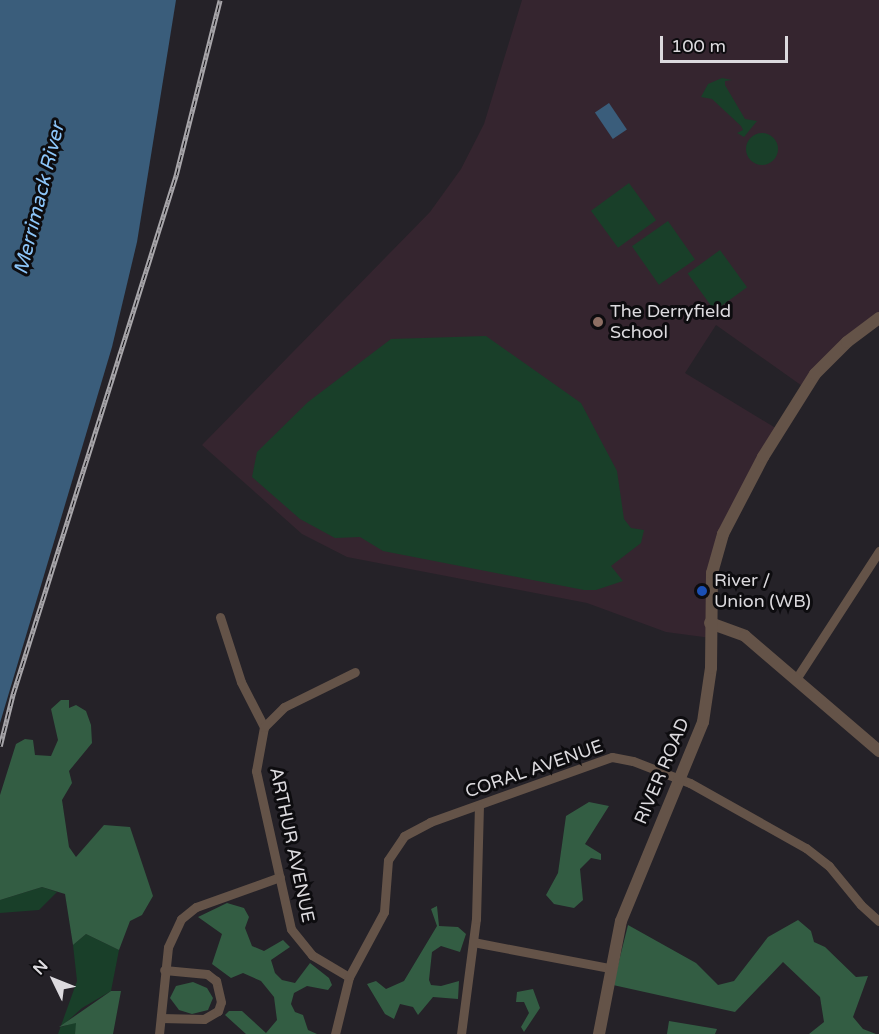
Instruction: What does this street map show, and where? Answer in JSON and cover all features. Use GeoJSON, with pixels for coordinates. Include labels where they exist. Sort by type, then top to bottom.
{"type":"FeatureCollection","features":[{"type":"Feature","properties":{"kind":"street","name":"RIVER ROAD"},"geometry":{"type":"LineString","coordinates":[[599,1034],[609,968],[630,894],[695,748],[707,702],[712,573],[717,553],[734,510],[763,457],[815,374],[847,342],[879,318]]}},
{"type":"Feature","properties":{"kind":"street"},"geometry":{"type":"LineString","coordinates":[[796,679],[879,551]]}},
{"type":"Feature","properties":{"kind":"street"},"geometry":{"type":"LineString","coordinates":[[220,617],[241,682],[264,727],[284,707],[355,672]]}},
{"type":"Feature","properties":{"kind":"street"},"geometry":{"type":"LineString","coordinates":[[710,623],[745,636],[879,751]]}},
{"type":"Feature","properties":{"kind":"street","name":"ARTHUR AVENUE"},"geometry":{"type":"LineString","coordinates":[[264,727],[256,771],[291,929],[299,943],[350,977]]}},
{"type":"Feature","properties":{"kind":"street","name":"CORAL AVENUE"},"geometry":{"type":"LineString","coordinates":[[335,1034],[350,977],[384,912],[386,871],[397,843],[430,822],[612,757],[633,761],[728,804],[822,859],[879,921]]}},
{"type":"Feature","properties":{"kind":"street"},"geometry":{"type":"LineString","coordinates":[[461,1034],[473,942],[479,806]]}},
{"type":"Feature","properties":{"kind":"street"},"geometry":{"type":"LineString","coordinates":[[159,1034],[164,970],[171,936],[188,912],[280,877]]}},
{"type":"Feature","properties":{"kind":"street"},"geometry":{"type":"LineString","coordinates":[[473,942],[609,968]]}},
{"type":"Feature","properties":{"kind":"street"},"geometry":{"type":"LineString","coordinates":[[161,1018],[204,1019],[218,1011],[221,1002],[216,981],[207,974],[164,970]]}},
{"type":"Feature","properties":{"kind":"shaded area","name":"The Derryfield School"},"geometry":{"type":"Polygon","coordinates":[[[522,0],[879,0],[879,318],[805,388],[716,325],[685,373],[779,430],[717,553],[711,638],[666,632],[587,603],[347,557],[302,534],[202,445],[430,212],[461,169],[484,124],[522,0]]]}},
{"type":"Feature","properties":{"kind":"green space"},"geometry":{"type":"Polygon","coordinates":[[[722,78],[732,80],[725,81],[725,85],[745,119],[757,121],[744,137],[737,133],[743,130],[741,126],[712,99],[701,97],[708,84],[722,78]]]}},
{"type":"Feature","properties":{"kind":"green space"},"geometry":{"type":"Polygon","coordinates":[[[762,133],[773,138],[778,149],[773,160],[762,165],[751,160],[746,149],[751,138],[762,133]]]}},
{"type":"Feature","properties":{"kind":"green space"},"geometry":{"type":"Polygon","coordinates":[[[629,183],[656,220],[618,248],[591,211],[629,183]]]}},
{"type":"Feature","properties":{"kind":"green space"},"geometry":{"type":"Polygon","coordinates":[[[668,221],[695,260],[659,285],[632,246],[668,221]]]}},
{"type":"Feature","properties":{"kind":"green space"},"geometry":{"type":"Polygon","coordinates":[[[720,250],[747,287],[715,311],[688,274],[720,250]]]}},
{"type":"Feature","properties":{"kind":"green space"},"geometry":{"type":"Polygon","coordinates":[[[486,336],[581,403],[617,471],[624,519],[631,528],[644,530],[641,543],[611,566],[623,581],[596,590],[584,590],[383,551],[360,537],[335,538],[300,519],[252,477],[257,452],[308,402],[391,339],[486,336]]]}},
{"type":"Feature","properties":{"kind":"green space"},"geometry":{"type":"Polygon","coordinates":[[[61,700],[69,700],[69,708],[76,705],[86,711],[91,725],[92,743],[69,771],[72,783],[62,800],[69,847],[76,857],[104,825],[130,827],[153,896],[142,915],[130,921],[119,950],[86,934],[73,945],[65,894],[42,887],[0,900],[0,795],[16,744],[25,739],[33,740],[35,755],[51,756],[58,740],[51,709],[61,700]]]}},
{"type":"Feature","properties":{"kind":"green space"},"geometry":{"type":"Polygon","coordinates":[[[589,802],[609,806],[585,844],[601,854],[601,860],[591,858],[580,869],[583,900],[574,908],[554,904],[546,895],[558,873],[566,816],[589,802]]]}},
{"type":"Feature","properties":{"kind":"green space"},"geometry":{"type":"Polygon","coordinates":[[[42,887],[57,892],[39,910],[0,913],[0,900],[42,887]]]}},
{"type":"Feature","properties":{"kind":"green space"},"geometry":{"type":"Polygon","coordinates":[[[227,903],[244,908],[249,917],[245,928],[252,946],[264,951],[283,940],[290,947],[271,960],[275,973],[282,980],[295,983],[310,963],[329,978],[332,985],[328,990],[307,986],[294,993],[291,1004],[295,1012],[303,1015],[308,1030],[317,1034],[246,1034],[225,1015],[229,1011],[242,1011],[266,1033],[277,1020],[274,997],[261,981],[243,973],[231,978],[212,964],[222,934],[198,917],[227,903]]]}},
{"type":"Feature","properties":{"kind":"green space"},"geometry":{"type":"Polygon","coordinates":[[[437,906],[439,926],[458,927],[466,934],[460,952],[441,946],[432,952],[429,980],[431,985],[441,986],[459,981],[458,999],[433,997],[418,1015],[413,1007],[400,1004],[394,1019],[385,1014],[367,984],[376,981],[386,989],[404,981],[437,926],[431,909],[437,906]]]}},
{"type":"Feature","properties":{"kind":"green space"},"geometry":{"type":"Polygon","coordinates":[[[798,920],[811,931],[814,942],[825,947],[856,977],[868,976],[853,1017],[863,1029],[876,1034],[809,1034],[824,1022],[820,997],[783,962],[735,1012],[613,985],[628,925],[696,963],[718,985],[734,981],[768,937],[798,920]]]}},
{"type":"Feature","properties":{"kind":"green space"},"geometry":{"type":"Polygon","coordinates":[[[86,934],[119,950],[111,991],[82,1008],[61,1027],[77,1022],[75,1034],[58,1034],[77,981],[73,945],[86,934]]]}},
{"type":"Feature","properties":{"kind":"green space"},"geometry":{"type":"Polygon","coordinates":[[[193,982],[207,988],[213,998],[208,1010],[192,1014],[179,1010],[170,998],[176,986],[193,982]]]}},
{"type":"Feature","properties":{"kind":"green space"},"geometry":{"type":"Polygon","coordinates":[[[533,989],[540,1008],[524,1032],[521,1027],[529,1013],[524,1002],[516,1002],[517,992],[533,989]]]}},
{"type":"Feature","properties":{"kind":"green space"},"geometry":{"type":"Polygon","coordinates":[[[111,991],[121,991],[113,1034],[75,1034],[76,1023],[59,1027],[111,991]]]}},
{"type":"Feature","properties":{"kind":"green space"},"geometry":{"type":"Polygon","coordinates":[[[669,1021],[717,1029],[715,1034],[667,1034],[669,1021]]]}},
{"type":"Feature","properties":{"kind":"water","name":"Merrimack River"},"geometry":{"type":"Polygon","coordinates":[[[0,0],[176,0],[137,242],[112,347],[0,723],[0,0]]]}},
{"type":"Feature","properties":{"kind":"water"},"geometry":{"type":"Polygon","coordinates":[[[609,103],[627,130],[613,139],[595,113],[609,103]]]}},
{"type":"Feature","properties":{"kind":"railway"},"geometry":{"type":"LineString","coordinates":[[0,746],[13,694],[176,175],[220,0]]}},
{"type":"Feature","properties":{"kind":"place","name":"The Derryfield School"},"geometry":{"type":"Point","coordinates":[598,322]}},
{"type":"Feature","properties":{"kind":"place","name":"River / Union (WB)"},"geometry":{"type":"Point","coordinates":[702,591]}}]}
